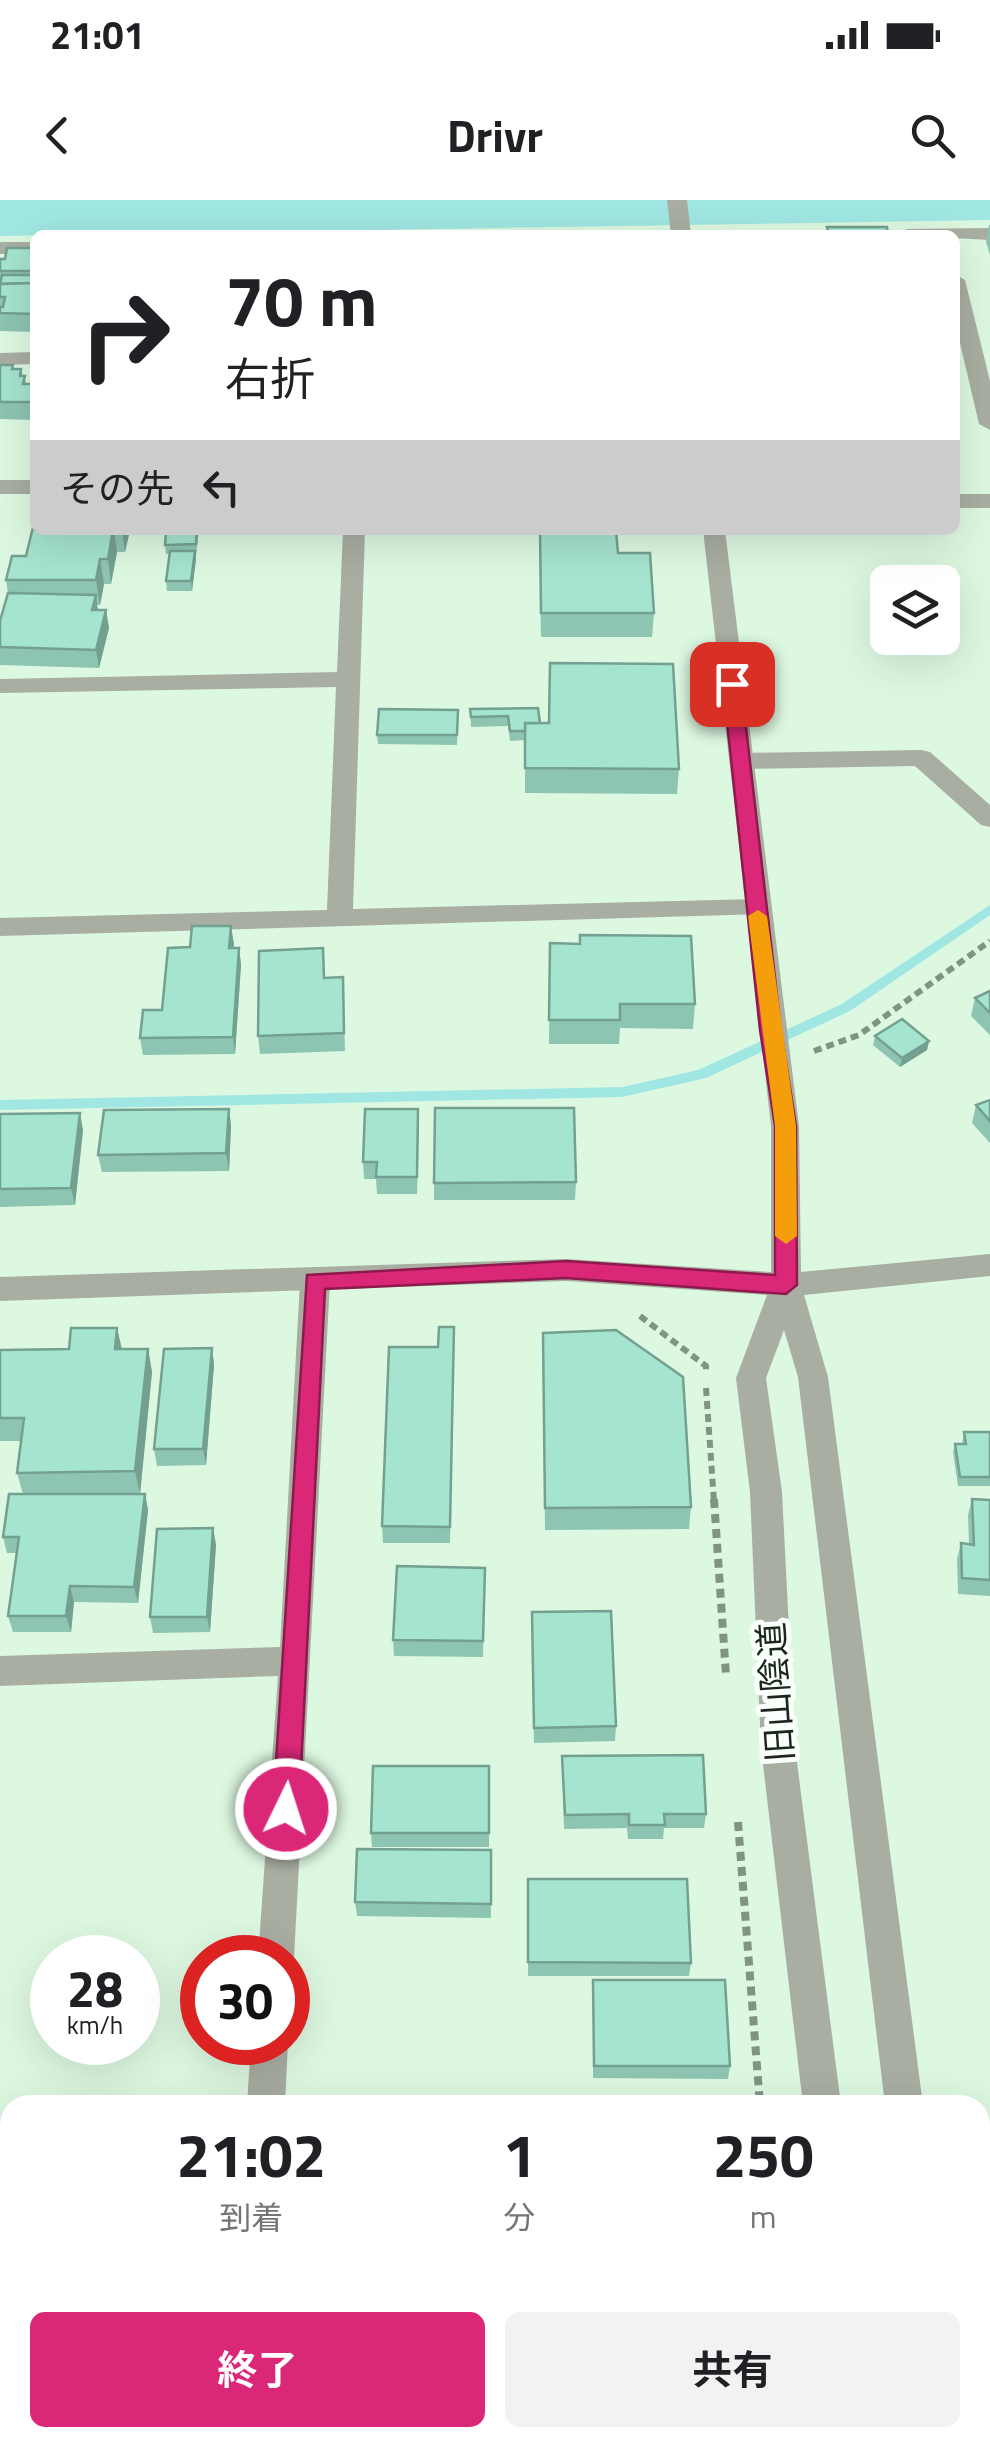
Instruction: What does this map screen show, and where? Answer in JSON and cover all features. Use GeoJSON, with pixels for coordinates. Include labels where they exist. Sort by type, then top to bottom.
{"type":"FeatureCollection","features":[{"type":"Feature","properties":{"kind":"street"},"geometry":{"type":"LineString","coordinates":[[676,200],[680,230]]}},
{"type":"Feature","properties":{"kind":"street"},"geometry":{"type":"LineString","coordinates":[[960,234],[990,234]]}},
{"type":"Feature","properties":{"kind":"street"},"geometry":{"type":"LineString","coordinates":[[0,248],[30,248]]}},
{"type":"Feature","properties":{"kind":"street"},"geometry":{"type":"LineString","coordinates":[[960,293],[982,352],[990,424]]}},
{"type":"Feature","properties":{"kind":"street"},"geometry":{"type":"LineString","coordinates":[[0,359],[30,358]]}},
{"type":"Feature","properties":{"kind":"street"},"geometry":{"type":"LineString","coordinates":[[0,486],[30,488]]}},
{"type":"Feature","properties":{"kind":"street"},"geometry":{"type":"LineString","coordinates":[[960,500],[990,500]]}},
{"type":"Feature","properties":{"kind":"street"},"geometry":{"type":"LineString","coordinates":[[340,920],[354,535]]}},
{"type":"Feature","properties":{"kind":"street"},"geometry":{"type":"LineString","coordinates":[[715,535],[756,908],[786,1126],[786,1285],[813,1376],[903,2095]]}},
{"type":"Feature","properties":{"kind":"street"},"geometry":{"type":"LineString","coordinates":[[0,686],[348,679]]}},
{"type":"Feature","properties":{"kind":"street"},"geometry":{"type":"LineString","coordinates":[[741,761],[921,758],[990,819]]}},
{"type":"Feature","properties":{"kind":"street"},"geometry":{"type":"LineString","coordinates":[[0,927],[756,908]]}},
{"type":"Feature","properties":{"kind":"street"},"geometry":{"type":"LineString","coordinates":[[0,1288],[566,1270],[786,1285],[990,1265]]}},
{"type":"Feature","properties":{"kind":"street"},"geometry":{"type":"LineString","coordinates":[[278,1935],[296,1660],[314,1281]]}},
{"type":"Feature","properties":{"kind":"street","name":"旧山陰道"},"geometry":{"type":"LineString","coordinates":[[786,1285],[751,1378],[766,1492],[778,1747],[821,2095]]}},
{"type":"Feature","properties":{"kind":"street"},"geometry":{"type":"LineString","coordinates":[[0,1671],[296,1660]]}},
{"type":"Feature","properties":{"kind":"street"},"geometry":{"type":"LineString","coordinates":[[267,2095],[269,2065]]}},
{"type":"Feature","properties":{"kind":"path"},"geometry":{"type":"LineString","coordinates":[[813,1051],[859,1035],[990,941]]}},
{"type":"Feature","properties":{"kind":"path"},"geometry":{"type":"LineString","coordinates":[[630,1309],[706,1366],[705,1414],[727,1691]]}},
{"type":"Feature","properties":{"kind":"path"},"geometry":{"type":"LineString","coordinates":[[737,1809],[759,2095]]}},
{"type":"Feature","properties":{"kind":"building"},"geometry":{"type":"Polygon","coordinates":[[[827,227],[887,230],[828,230],[827,227]]]}},
{"type":"Feature","properties":{"kind":"building"},"geometry":{"type":"Polygon","coordinates":[[[7,248],[30,248],[30,271],[0,271],[0,259],[5,259],[7,248]]]}},
{"type":"Feature","properties":{"kind":"building"},"geometry":{"type":"Polygon","coordinates":[[[2,275],[30,275],[30,283],[0,284],[2,275]]]}},
{"type":"Feature","properties":{"kind":"building"},"geometry":{"type":"Polygon","coordinates":[[[30,283],[30,314],[0,313],[5,297],[0,297],[0,284],[30,283]]]}},
{"type":"Feature","properties":{"kind":"building"},"geometry":{"type":"Polygon","coordinates":[[[0,365],[13,365],[12,369],[21,369],[20,376],[25,376],[23,384],[30,384],[30,402],[0,402],[0,365]]]}},
{"type":"Feature","properties":{"kind":"building"},"geometry":{"type":"Polygon","coordinates":[[[31,535],[112,535],[108,559],[100,559],[96,580],[6,580],[12,556],[26,556],[31,535]]]}},
{"type":"Feature","properties":{"kind":"building"},"geometry":{"type":"Polygon","coordinates":[[[166,535],[197,535],[196,544],[165,545],[166,535]]]}},
{"type":"Feature","properties":{"kind":"building"},"geometry":{"type":"Polygon","coordinates":[[[540,535],[616,535],[618,553],[650,553],[654,613],[541,613],[540,535]]]}},
{"type":"Feature","properties":{"kind":"building"},"geometry":{"type":"Polygon","coordinates":[[[170,551],[195,551],[191,581],[166,581],[170,551]]]}},
{"type":"Feature","properties":{"kind":"building"},"geometry":{"type":"Polygon","coordinates":[[[8,593],[96,595],[92,610],[106,610],[96,650],[0,647],[0,621],[8,593]]]}},
{"type":"Feature","properties":{"kind":"building"},"geometry":{"type":"Polygon","coordinates":[[[550,663],[673,664],[679,769],[525,768],[525,723],[549,723],[550,663]]]}},
{"type":"Feature","properties":{"kind":"building"},"geometry":{"type":"Polygon","coordinates":[[[538,708],[540,723],[525,723],[525,731],[510,731],[508,716],[471,717],[470,709],[538,708]]]}},
{"type":"Feature","properties":{"kind":"building"},"geometry":{"type":"Polygon","coordinates":[[[379,709],[458,710],[457,735],[377,735],[379,709]]]}},
{"type":"Feature","properties":{"kind":"building"},"geometry":{"type":"Polygon","coordinates":[[[192,926],[231,926],[229,948],[239,948],[233,1037],[140,1038],[143,1010],[162,1010],[168,948],[190,947],[192,926]]]}},
{"type":"Feature","properties":{"kind":"building"},"geometry":{"type":"Polygon","coordinates":[[[580,935],[691,936],[695,1004],[620,1004],[620,1020],[549,1020],[550,943],[580,944],[580,935]]]}},
{"type":"Feature","properties":{"kind":"building"},"geometry":{"type":"Polygon","coordinates":[[[323,948],[324,978],[343,977],[344,1033],[258,1036],[259,951],[323,948]]]}},
{"type":"Feature","properties":{"kind":"building"},"geometry":{"type":"Polygon","coordinates":[[[990,991],[990,1013],[975,998],[990,991]]]}},
{"type":"Feature","properties":{"kind":"building"},"geometry":{"type":"Polygon","coordinates":[[[902,1019],[929,1041],[902,1058],[875,1036],[902,1019]]]}},
{"type":"Feature","properties":{"kind":"building"},"geometry":{"type":"Polygon","coordinates":[[[990,1100],[990,1121],[976,1105],[990,1100]]]}},
{"type":"Feature","properties":{"kind":"building"},"geometry":{"type":"Polygon","coordinates":[[[435,1108],[574,1108],[576,1182],[434,1183],[435,1108]]]}},
{"type":"Feature","properties":{"kind":"building"},"geometry":{"type":"Polygon","coordinates":[[[229,1109],[226,1153],[98,1155],[104,1110],[229,1109]]]}},
{"type":"Feature","properties":{"kind":"building"},"geometry":{"type":"Polygon","coordinates":[[[365,1109],[418,1109],[417,1177],[376,1177],[377,1162],[363,1162],[365,1109]]]}},
{"type":"Feature","properties":{"kind":"building"},"geometry":{"type":"Polygon","coordinates":[[[80,1113],[71,1188],[0,1189],[0,1114],[80,1113]]]}},
{"type":"Feature","properties":{"kind":"building"},"geometry":{"type":"Polygon","coordinates":[[[439,1327],[454,1327],[450,1527],[382,1526],[389,1347],[438,1347],[439,1327]]]}},
{"type":"Feature","properties":{"kind":"building"},"geometry":{"type":"Polygon","coordinates":[[[71,1328],[117,1328],[115,1349],[148,1349],[135,1471],[17,1473],[24,1418],[0,1418],[0,1350],[69,1349],[71,1328]]]}},
{"type":"Feature","properties":{"kind":"building"},"geometry":{"type":"Polygon","coordinates":[[[616,1330],[683,1377],[691,1507],[545,1508],[543,1333],[616,1330]]]}},
{"type":"Feature","properties":{"kind":"building"},"geometry":{"type":"Polygon","coordinates":[[[212,1348],[203,1449],[154,1449],[164,1349],[212,1348]]]}},
{"type":"Feature","properties":{"kind":"building"},"geometry":{"type":"Polygon","coordinates":[[[964,1432],[990,1432],[990,1477],[960,1477],[955,1444],[966,1444],[964,1432]]]}},
{"type":"Feature","properties":{"kind":"building"},"geometry":{"type":"Polygon","coordinates":[[[9,1494],[145,1494],[134,1587],[70,1586],[66,1616],[8,1616],[19,1537],[3,1537],[9,1494]]]}},
{"type":"Feature","properties":{"kind":"building"},"geometry":{"type":"Polygon","coordinates":[[[972,1499],[990,1500],[990,1580],[962,1578],[961,1543],[974,1545],[972,1499]]]}},
{"type":"Feature","properties":{"kind":"building"},"geometry":{"type":"Polygon","coordinates":[[[213,1528],[207,1617],[150,1617],[157,1529],[213,1528]]]}},
{"type":"Feature","properties":{"kind":"building"},"geometry":{"type":"Polygon","coordinates":[[[397,1566],[485,1568],[483,1641],[393,1640],[397,1566]]]}},
{"type":"Feature","properties":{"kind":"building"},"geometry":{"type":"Polygon","coordinates":[[[611,1611],[616,1726],[534,1728],[532,1612],[611,1611]]]}},
{"type":"Feature","properties":{"kind":"building"},"geometry":{"type":"Polygon","coordinates":[[[703,1755],[706,1814],[664,1814],[665,1825],[629,1825],[629,1814],[565,1815],[562,1756],[703,1755]]]}},
{"type":"Feature","properties":{"kind":"building"},"geometry":{"type":"Polygon","coordinates":[[[373,1766],[489,1766],[489,1833],[371,1833],[373,1766]]]}},
{"type":"Feature","properties":{"kind":"building"},"geometry":{"type":"Polygon","coordinates":[[[357,1849],[491,1850],[491,1904],[355,1902],[357,1849]]]}},
{"type":"Feature","properties":{"kind":"building"},"geometry":{"type":"Polygon","coordinates":[[[528,1879],[687,1879],[691,1963],[528,1962],[528,1879]]]}},
{"type":"Feature","properties":{"kind":"building"},"geometry":{"type":"Polygon","coordinates":[[[593,1980],[725,1980],[730,2066],[594,2066],[593,1980]]]}},
{"type":"Feature","properties":{"kind":"waterway"},"geometry":{"type":"LineString","coordinates":[[0,217],[990,201]]}},
{"type":"Feature","properties":{"kind":"waterway"},"geometry":{"type":"LineString","coordinates":[[0,1105],[622,1092],[701,1074],[845,1008],[990,909]]}},
{"type":"Feature","properties":{"kind":"slow traffic"},"geometry":{"type":"LineString","coordinates":[[758,916],[786,1126],[786,1236]]}},
{"type":"Feature","properties":{"kind":"route"},"geometry":{"type":"LineString","coordinates":[[286,1809],[314,1281],[566,1270],[786,1285],[786,1126],[771,1030],[732,684]]}}]}
